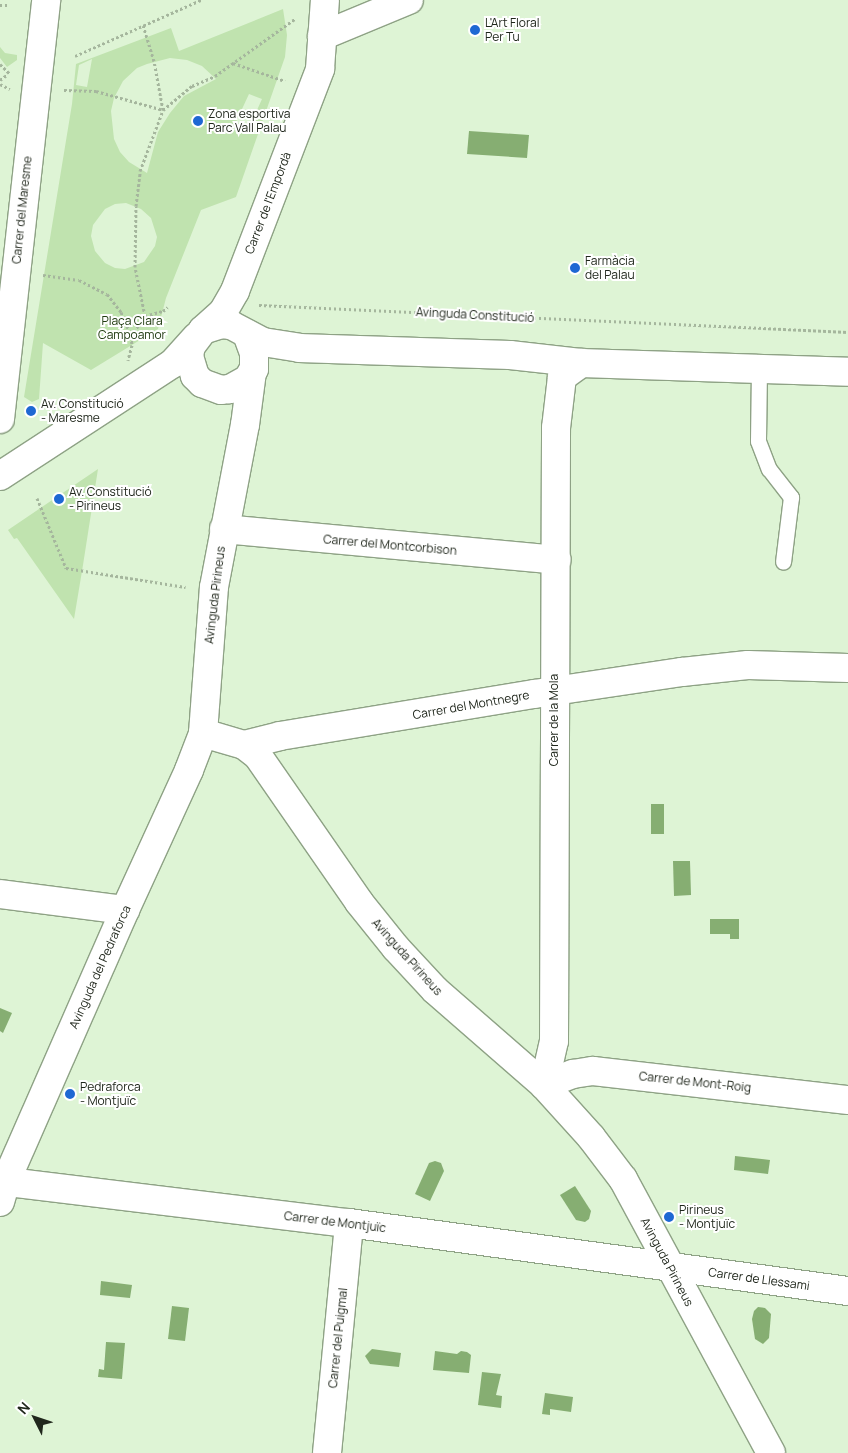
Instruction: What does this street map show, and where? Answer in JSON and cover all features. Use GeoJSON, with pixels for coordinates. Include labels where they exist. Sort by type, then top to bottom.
{"type":"FeatureCollection","features":[{"type":"Feature","properties":{"kind":"street","name":"Carrer del Maresme"},"geometry":{"type":"LineString","coordinates":[[0,419],[1,392],[46,0]]}},
{"type":"Feature","properties":{"kind":"street","name":"Carrer de l'Empordà"},"geometry":{"type":"LineString","coordinates":[[200,333],[223,312],[235,296],[320,69],[324,0]]}},
{"type":"Feature","properties":{"kind":"street"},"geometry":{"type":"LineString","coordinates":[[322,36],[409,0]]}},
{"type":"Feature","properties":{"kind":"street"},"geometry":{"type":"LineString","coordinates":[[235,296],[236,313],[254,353],[253,371]]}},
{"type":"Feature","properties":{"kind":"street"},"geometry":{"type":"LineString","coordinates":[[2,468],[132,391],[172,364],[200,333],[221,324],[231,325],[263,342],[299,348],[510,355],[581,362],[848,372]]}},
{"type":"Feature","properties":{"kind":"street"},"geometry":{"type":"LineString","coordinates":[[200,333],[189,356],[190,366],[195,376],[215,388],[230,394],[238,404],[245,425]]}},
{"type":"Feature","properties":{"kind":"street"},"geometry":{"type":"LineString","coordinates":[[132,391],[182,382],[215,388],[238,385],[265,359],[299,348]]}},
{"type":"Feature","properties":{"kind":"street","name":"Carrer de la Mola"},"geometry":{"type":"LineString","coordinates":[[544,1086],[554,1041],[554,691],[558,403],[562,377],[581,362]]}},
{"type":"Feature","properties":{"kind":"street","name":"Avinguda Pirineus"},"geometry":{"type":"LineString","coordinates":[[253,371],[245,425],[214,587],[203,733],[244,745],[258,756],[354,895],[396,948],[436,990],[544,1086],[591,1137],[623,1179],[771,1453]]}},
{"type":"Feature","properties":{"kind":"street","name":"Carrer del Montcorbison"},"geometry":{"type":"LineString","coordinates":[[224,530],[557,560]]}},
{"type":"Feature","properties":{"kind":"street","name":"Carrer del Montnegre"},"geometry":{"type":"LineString","coordinates":[[244,745],[280,736],[554,691],[748,665],[848,668]]}},
{"type":"Feature","properties":{"kind":"street","name":"Avinguda del Pedraforca"},"geometry":{"type":"LineString","coordinates":[[2,1188],[124,910],[189,770],[203,733]]}},
{"type":"Feature","properties":{"kind":"street"},"geometry":{"type":"LineString","coordinates":[[0,894],[124,910]]}},
{"type":"Feature","properties":{"kind":"street","name":"Carrer de Mont-Roig"},"geometry":{"type":"LineString","coordinates":[[544,1086],[573,1074],[593,1071],[848,1100]]}},
{"type":"Feature","properties":{"kind":"street","name":"Carrer de Montjuïc"},"geometry":{"type":"LineString","coordinates":[[2,1188],[349,1223],[669,1266]]}},
{"type":"Feature","properties":{"kind":"street","name":"Carrer del Puigmal"},"geometry":{"type":"LineString","coordinates":[[326,1453],[349,1223]]}},
{"type":"Feature","properties":{"kind":"street","name":"Carrer de Llessami"},"geometry":{"type":"LineString","coordinates":[[669,1266],[848,1291]]}},
{"type":"Feature","properties":{"kind":"lane"},"geometry":{"type":"LineString","coordinates":[[759,369],[758,441],[769,469],[791,497],[783,562]]}},
{"type":"Feature","properties":{"kind":"path"},"geometry":{"type":"LineString","coordinates":[[75,56],[201,0]]}},
{"type":"Feature","properties":{"kind":"path"},"geometry":{"type":"LineString","coordinates":[[0,5],[8,5]]}},
{"type":"Feature","properties":{"kind":"path"},"geometry":{"type":"LineString","coordinates":[[162,110],[192,86],[215,76],[295,19]]}},
{"type":"Feature","properties":{"kind":"path"},"geometry":{"type":"LineString","coordinates":[[144,26],[154,60],[162,110],[140,171],[136,206],[135,267],[145,316]]}},
{"type":"Feature","properties":{"kind":"path"},"geometry":{"type":"LineString","coordinates":[[232,63],[286,82]]}},
{"type":"Feature","properties":{"kind":"path"},"geometry":{"type":"LineString","coordinates":[[0,64],[8,74],[0,80]]}},
{"type":"Feature","properties":{"kind":"path"},"geometry":{"type":"LineString","coordinates":[[61,90],[96,91],[162,110]]}},
{"type":"Feature","properties":{"kind":"path"},"geometry":{"type":"LineString","coordinates":[[37,275],[78,280],[107,294],[121,312],[130,336],[132,345],[127,362],[136,358]]}},
{"type":"Feature","properties":{"kind":"path","name":"Avinguda Constitució"},"geometry":{"type":"LineString","coordinates":[[235,296],[264,306],[848,332]]}},
{"type":"Feature","properties":{"kind":"path"},"geometry":{"type":"LineString","coordinates":[[130,336],[145,316],[163,311],[168,307]]}},
{"type":"Feature","properties":{"kind":"path"},"geometry":{"type":"LineString","coordinates":[[37,498],[66,568],[190,587]]}},
{"type":"Feature","properties":{"kind":"green space","name":"Plaça Clara Campoamor"},"geometry":{"type":"Polygon","coordinates":[[[283,9],[287,35],[285,57],[236,197],[201,210],[166,298],[158,329],[91,370],[43,343],[39,399],[32,402],[24,397],[72,104],[76,64],[171,28],[179,51],[283,9]],[[170,58],[137,68],[123,81],[114,98],[111,111],[114,139],[120,152],[129,162],[147,173],[158,132],[170,113],[184,96],[216,79],[202,66],[187,60],[170,58]],[[92,59],[79,65],[76,85],[87,87],[92,59]],[[249,94],[236,122],[249,128],[262,99],[249,94]],[[126,203],[115,204],[105,209],[93,225],[91,236],[95,251],[105,263],[115,268],[125,269],[144,262],[155,246],[157,237],[151,218],[141,209],[126,203]]]}},
{"type":"Feature","properties":{"kind":"green space"},"geometry":{"type":"Polygon","coordinates":[[[0,47],[5,53],[17,55],[17,60],[7,67],[0,58],[0,47]]]}},
{"type":"Feature","properties":{"kind":"green space"},"geometry":{"type":"Polygon","coordinates":[[[98,469],[74,619],[17,538],[14,539],[8,530],[98,469]]]}},
{"type":"Feature","properties":{"kind":"shaded area"},"geometry":{"type":"Polygon","coordinates":[[[469,131],[529,135],[527,158],[467,154],[469,131]]]}},
{"type":"Feature","properties":{"kind":"shaded area"},"geometry":{"type":"Polygon","coordinates":[[[651,804],[664,804],[664,834],[651,834],[651,804]]]}},
{"type":"Feature","properties":{"kind":"shaded area"},"geometry":{"type":"Polygon","coordinates":[[[673,861],[690,861],[691,895],[674,896],[673,861]]]}},
{"type":"Feature","properties":{"kind":"shaded area"},"geometry":{"type":"Polygon","coordinates":[[[710,919],[739,919],[739,939],[730,939],[730,934],[710,934],[710,919]]]}},
{"type":"Feature","properties":{"kind":"shaded area"},"geometry":{"type":"Polygon","coordinates":[[[0,1008],[12,1013],[3,1033],[0,1031],[0,1008]]]}},
{"type":"Feature","properties":{"kind":"shaded area"},"geometry":{"type":"Polygon","coordinates":[[[735,1156],[770,1160],[768,1174],[734,1170],[735,1156]]]}},
{"type":"Feature","properties":{"kind":"shaded area"},"geometry":{"type":"Polygon","coordinates":[[[435,1161],[441,1163],[444,1171],[430,1201],[415,1194],[429,1163],[435,1161]]]}},
{"type":"Feature","properties":{"kind":"shaded area"},"geometry":{"type":"Polygon","coordinates":[[[575,1186],[591,1211],[589,1219],[585,1222],[576,1220],[560,1195],[575,1186]]]}},
{"type":"Feature","properties":{"kind":"shaded area"},"geometry":{"type":"Polygon","coordinates":[[[101,1281],[132,1285],[130,1298],[100,1295],[101,1281]]]}},
{"type":"Feature","properties":{"kind":"shaded area"},"geometry":{"type":"Polygon","coordinates":[[[172,1306],[189,1308],[185,1341],[168,1339],[172,1306]]]}},
{"type":"Feature","properties":{"kind":"shaded area"},"geometry":{"type":"Polygon","coordinates":[[[758,1307],[765,1308],[771,1314],[769,1338],[763,1344],[755,1339],[752,1319],[754,1311],[758,1307]]]}},
{"type":"Feature","properties":{"kind":"shaded area"},"geometry":{"type":"Polygon","coordinates":[[[106,1342],[125,1343],[122,1379],[98,1377],[99,1369],[104,1370],[106,1342]]]}},
{"type":"Feature","properties":{"kind":"shaded area"},"geometry":{"type":"Polygon","coordinates":[[[372,1349],[401,1353],[399,1367],[370,1364],[365,1356],[372,1349]]]}},
{"type":"Feature","properties":{"kind":"shaded area"},"geometry":{"type":"Polygon","coordinates":[[[435,1351],[457,1354],[461,1351],[467,1352],[471,1355],[469,1373],[433,1370],[435,1351]]]}},
{"type":"Feature","properties":{"kind":"shaded area"},"geometry":{"type":"Polygon","coordinates":[[[482,1372],[501,1374],[496,1395],[502,1396],[501,1408],[478,1405],[482,1372]]]}},
{"type":"Feature","properties":{"kind":"shaded area"},"geometry":{"type":"Polygon","coordinates":[[[545,1393],[573,1397],[571,1412],[550,1409],[550,1415],[542,1414],[545,1393]]]}},
{"type":"Feature","properties":{"kind":"place","name":"L'Art Floral Per Tu"},"geometry":{"type":"Point","coordinates":[475,30]}},
{"type":"Feature","properties":{"kind":"place","name":"Zona esportiva Parc Vall Palau"},"geometry":{"type":"Point","coordinates":[198,121]}},
{"type":"Feature","properties":{"kind":"place","name":"Farmàcia del Palau"},"geometry":{"type":"Point","coordinates":[575,268]}},
{"type":"Feature","properties":{"kind":"place","name":"Av. Constitució - Maresme"},"geometry":{"type":"Point","coordinates":[31,411]}},
{"type":"Feature","properties":{"kind":"place","name":"Av. Constitució - Pirineus"},"geometry":{"type":"Point","coordinates":[59,499]}},
{"type":"Feature","properties":{"kind":"place","name":"Pedraforca - Montjuïc"},"geometry":{"type":"Point","coordinates":[70,1094]}},
{"type":"Feature","properties":{"kind":"place","name":"Pirineus - Montjuïc"},"geometry":{"type":"Point","coordinates":[669,1217]}}]}
